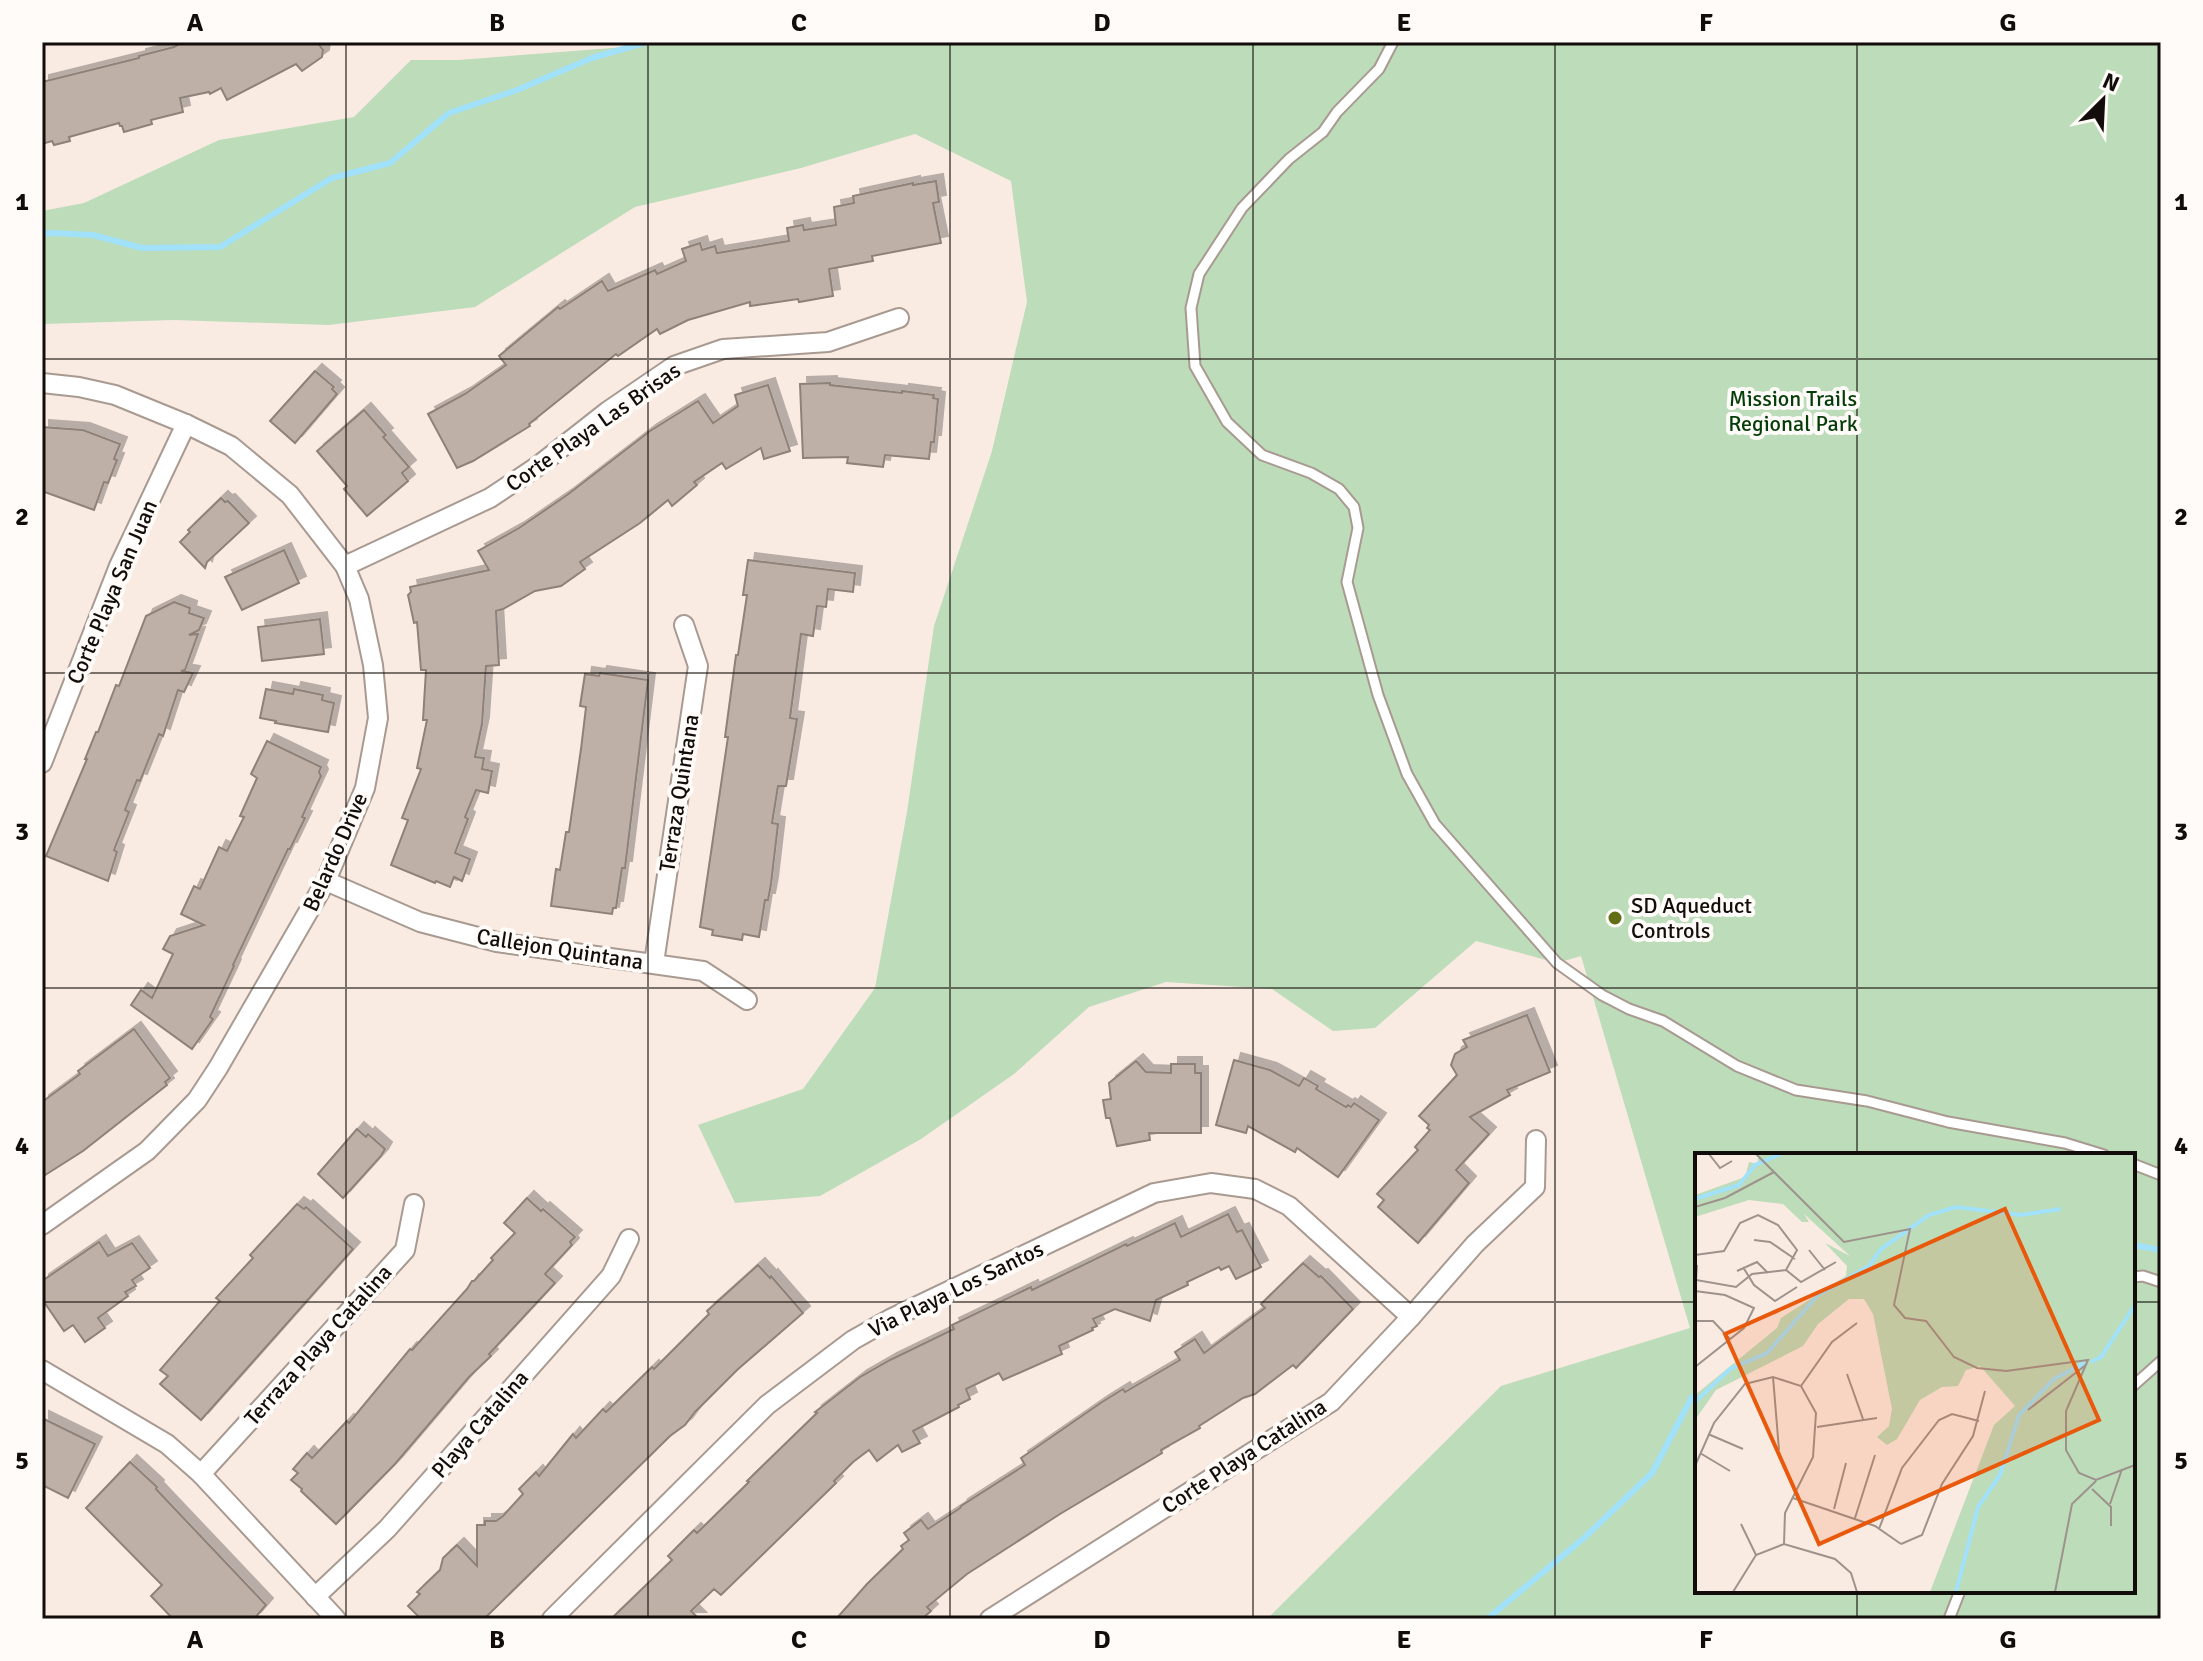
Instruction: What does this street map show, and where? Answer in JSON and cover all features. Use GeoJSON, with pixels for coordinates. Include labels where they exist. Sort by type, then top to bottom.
{"type":"FeatureCollection","features":[{"type":"Feature","properties":{"kind":"street","name":"Corte Playa Las Brisas"},"geometry":{"type":"LineString","coordinates":[[345,566],[490,498],[674,366],[723,349],[828,342],[899,318]]}},
{"type":"Feature","properties":{"kind":"street","name":"Belardo Drive"},"geometry":{"type":"LineString","coordinates":[[42,383],[115,395],[186,424],[231,446],[290,495],[345,566],[359,599],[373,665],[378,718],[365,788],[326,881],[197,1100],[147,1151],[42,1225]]}},
{"type":"Feature","properties":{"kind":"street","name":"Corte Playa San Juan"},"geometry":{"type":"LineString","coordinates":[[42,763],[119,566],[186,424]]}},
{"type":"Feature","properties":{"kind":"street","name":"Terraza Quintana"},"geometry":{"type":"LineString","coordinates":[[654,963],[698,666],[684,625]]}},
{"type":"Feature","properties":{"kind":"street","name":"Callejon Quintana"},"geometry":{"type":"LineString","coordinates":[[326,881],[420,922],[497,942],[703,971],[747,1000]]}},
{"type":"Feature","properties":{"kind":"street","name":"Corte Playa Catalina"},"geometry":{"type":"LineString","coordinates":[[990,1619],[1331,1402],[1475,1244],[1535,1187],[1536,1140]]}},
{"type":"Feature","properties":{"kind":"street","name":"Via Playa Los Santos"},"geometry":{"type":"LineString","coordinates":[[552,1619],[767,1405],[853,1340],[890,1319],[1154,1193],[1211,1183],[1255,1189],[1289,1206],[1411,1317]]}},
{"type":"Feature","properties":{"kind":"street","name":"Terraza Playa Catalina"},"geometry":{"type":"LineString","coordinates":[[201,1474],[405,1250],[414,1204]]}},
{"type":"Feature","properties":{"kind":"street","name":"Playa Catalina"},"geometry":{"type":"LineString","coordinates":[[315,1597],[387,1529],[611,1276],[629,1239]]}},
{"type":"Feature","properties":{"kind":"street"},"geometry":{"type":"LineString","coordinates":[[42,1370],[167,1444],[201,1474],[336,1619]]}},
{"type":"Feature","properties":{"kind":"lane"},"geometry":{"type":"LineString","coordinates":[[1393,42],[1379,69],[1337,112],[1323,132],[1289,159],[1242,208],[1199,274],[1191,308],[1195,366],[1227,422],[1262,455],[1311,473],[1339,489],[1354,507],[1358,528],[1347,582],[1378,695],[1407,774],[1435,824],[1557,963],[1602,995],[1663,1021],[1737,1066],[1796,1090],[1867,1101],[1948,1122],[2065,1143],[2098,1153]]}},
{"type":"Feature","properties":{"kind":"lane"},"geometry":{"type":"LineString","coordinates":[[2135,1165],[2161,1175]]}},
{"type":"Feature","properties":{"kind":"lane"},"geometry":{"type":"LineString","coordinates":[[2135,1277],[2161,1282]]}},
{"type":"Feature","properties":{"kind":"lane"},"geometry":{"type":"LineString","coordinates":[[2135,1384],[2161,1361]]}},
{"type":"Feature","properties":{"kind":"lane"},"geometry":{"type":"LineString","coordinates":[[1949,1619],[1959,1593]]}},
{"type":"Feature","properties":{"kind":"green space","name":"Mission Trails Regional Park"},"geometry":{"type":"Polygon","coordinates":[[[690,42],[2161,42],[2161,1619],[1267,1619],[1501,1386],[1690,1328],[1581,956],[1557,963],[1476,941],[1375,1028],[1333,1031],[1272,989],[1166,982],[1089,1007],[1014,1074],[921,1139],[820,1196],[735,1203],[698,1125],[803,1089],[875,988],[907,812],[934,626],[992,451],[1027,302],[1011,181],[915,134],[801,168],[635,207],[475,307],[329,325],[174,320],[42,324],[42,211],[84,203],[219,140],[354,117],[411,60],[458,60],[690,42]]]}},
{"type":"Feature","properties":{"kind":"building"},"geometry":{"type":"Polygon","coordinates":[[[183,42],[317,42],[323,50],[322,57],[302,71],[296,64],[227,100],[221,88],[210,94],[180,98],[183,112],[151,120],[152,124],[124,132],[119,123],[69,137],[70,141],[42,144],[42,82],[139,58],[183,42]]]}},
{"type":"Feature","properties":{"kind":"building"},"geometry":{"type":"Polygon","coordinates":[[[936,181],[939,202],[933,203],[941,243],[872,256],[873,261],[829,269],[833,296],[750,306],[750,302],[688,320],[660,334],[657,329],[618,356],[616,354],[530,426],[457,468],[428,414],[465,394],[506,365],[499,356],[558,307],[560,309],[602,281],[608,291],[655,270],[657,274],[686,261],[682,249],[700,243],[702,250],[715,246],[717,253],[789,241],[787,228],[803,225],[804,230],[836,225],[834,207],[854,203],[853,196],[936,181]]]}},
{"type":"Feature","properties":{"kind":"building"},"geometry":{"type":"Polygon","coordinates":[[[315,371],[334,387],[332,389],[337,394],[295,443],[270,421],[315,371]]]}},
{"type":"Feature","properties":{"kind":"building"},"geometry":{"type":"Polygon","coordinates":[[[830,383],[934,395],[933,398],[938,399],[934,442],[931,442],[929,459],[885,455],[883,467],[847,463],[848,457],[803,458],[800,384],[830,383]]]}},
{"type":"Feature","properties":{"kind":"building"},"geometry":{"type":"Polygon","coordinates":[[[768,385],[790,451],[764,459],[761,448],[726,469],[722,463],[694,482],[697,485],[672,506],[668,500],[640,523],[580,562],[585,569],[561,586],[535,591],[496,611],[499,665],[486,666],[482,724],[475,757],[484,758],[482,769],[492,771],[488,793],[476,790],[455,853],[470,859],[462,881],[454,877],[450,887],[391,865],[408,820],[402,818],[421,769],[417,768],[427,720],[423,720],[426,670],[421,670],[417,622],[414,623],[408,595],[410,587],[489,570],[478,551],[567,495],[650,431],[698,401],[713,423],[738,406],[735,395],[768,385]]]}},
{"type":"Feature","properties":{"kind":"building"},"geometry":{"type":"Polygon","coordinates":[[[364,410],[409,467],[402,473],[408,481],[367,516],[344,489],[347,486],[317,451],[364,410]]]}},
{"type":"Feature","properties":{"kind":"building"},"geometry":{"type":"Polygon","coordinates":[[[42,427],[83,430],[120,444],[108,483],[104,482],[94,510],[42,491],[42,427]]]}},
{"type":"Feature","properties":{"kind":"building"},"geometry":{"type":"Polygon","coordinates":[[[221,498],[228,501],[249,523],[207,562],[205,568],[180,542],[221,498]]]}},
{"type":"Feature","properties":{"kind":"building"},"geometry":{"type":"Polygon","coordinates":[[[284,550],[299,583],[242,610],[225,577],[284,550]]]}},
{"type":"Feature","properties":{"kind":"building"},"geometry":{"type":"Polygon","coordinates":[[[748,560],[855,573],[853,592],[828,589],[826,607],[817,606],[813,636],[801,634],[790,718],[797,719],[786,786],[778,786],[772,823],[778,824],[768,900],[765,900],[759,937],[743,934],[742,940],[712,935],[713,930],[700,927],[728,737],[725,737],[736,655],[747,595],[743,595],[748,560]]]}},
{"type":"Feature","properties":{"kind":"building"},"geometry":{"type":"Polygon","coordinates":[[[174,602],[190,608],[189,613],[204,618],[199,630],[189,635],[198,634],[185,670],[181,671],[193,673],[184,692],[178,690],[163,736],[159,734],[140,781],[137,780],[125,810],[129,812],[114,850],[117,852],[108,881],[46,856],[146,616],[174,602]]]}},
{"type":"Feature","properties":{"kind":"building"},"geometry":{"type":"Polygon","coordinates":[[[320,619],[324,654],[262,661],[258,627],[320,619]]]}},
{"type":"Feature","properties":{"kind":"building"},"geometry":{"type":"Polygon","coordinates":[[[600,673],[648,680],[625,868],[622,868],[616,908],[613,908],[612,914],[551,906],[556,869],[560,870],[566,832],[569,832],[586,707],[580,706],[585,674],[599,676],[600,673]]]}},
{"type":"Feature","properties":{"kind":"building"},"geometry":{"type":"Polygon","coordinates":[[[266,689],[293,694],[294,689],[323,695],[322,700],[334,703],[328,732],[260,718],[266,689]]]}},
{"type":"Feature","properties":{"kind":"building"},"geometry":{"type":"Polygon","coordinates":[[[267,741],[321,767],[321,776],[302,817],[305,818],[233,965],[210,1017],[213,1019],[192,1049],[131,1005],[141,990],[152,998],[173,954],[163,949],[170,936],[204,925],[181,914],[194,886],[200,889],[219,847],[227,851],[244,817],[240,816],[257,778],[251,774],[267,741]]]}},
{"type":"Feature","properties":{"kind":"building"},"geometry":{"type":"Polygon","coordinates":[[[1527,1015],[1550,1072],[1507,1090],[1510,1095],[1470,1117],[1489,1134],[1456,1170],[1469,1183],[1418,1243],[1378,1207],[1384,1200],[1377,1194],[1418,1150],[1415,1147],[1430,1130],[1419,1116],[1457,1075],[1451,1065],[1455,1054],[1467,1047],[1463,1040],[1527,1015]]]}},
{"type":"Feature","properties":{"kind":"building"},"geometry":{"type":"Polygon","coordinates":[[[134,1029],[170,1078],[165,1082],[167,1085],[83,1151],[42,1177],[42,1102],[134,1029]]]}},
{"type":"Feature","properties":{"kind":"building"},"geometry":{"type":"Polygon","coordinates":[[[1234,1060],[1270,1070],[1299,1086],[1304,1078],[1346,1107],[1354,1103],[1379,1120],[1338,1177],[1297,1148],[1295,1152],[1248,1126],[1246,1133],[1216,1125],[1234,1060]]]}},
{"type":"Feature","properties":{"kind":"building"},"geometry":{"type":"Polygon","coordinates":[[[1136,1061],[1146,1072],[1171,1073],[1171,1064],[1195,1064],[1195,1073],[1201,1073],[1201,1133],[1149,1133],[1150,1140],[1117,1146],[1103,1100],[1111,1099],[1109,1083],[1136,1061]]]}},
{"type":"Feature","properties":{"kind":"building"},"geometry":{"type":"Polygon","coordinates":[[[357,1129],[385,1149],[343,1198],[318,1174],[357,1129]]]}},
{"type":"Feature","properties":{"kind":"building"},"geometry":{"type":"Polygon","coordinates":[[[527,1198],[575,1237],[570,1242],[572,1245],[545,1274],[555,1283],[489,1354],[491,1356],[469,1377],[395,1464],[336,1524],[291,1480],[298,1473],[293,1469],[307,1453],[312,1458],[347,1421],[349,1423],[410,1349],[493,1260],[491,1258],[515,1233],[504,1223],[527,1198]]]}},
{"type":"Feature","properties":{"kind":"building"},"geometry":{"type":"Polygon","coordinates":[[[297,1204],[304,1209],[306,1207],[353,1249],[201,1420],[160,1384],[168,1376],[160,1370],[220,1301],[216,1298],[253,1258],[250,1255],[297,1204]]]}},
{"type":"Feature","properties":{"kind":"building"},"geometry":{"type":"Polygon","coordinates":[[[1228,1214],[1237,1232],[1242,1230],[1261,1267],[1236,1279],[1229,1266],[1221,1270],[1219,1267],[1187,1282],[1188,1285],[1156,1300],[1150,1321],[1115,1309],[1093,1319],[1097,1326],[1093,1330],[1059,1346],[1062,1354],[1003,1380],[999,1373],[966,1389],[970,1399],[913,1431],[920,1443],[902,1452],[898,1445],[877,1461],[869,1450],[853,1462],[834,1481],[836,1483],[721,1595],[714,1589],[691,1611],[699,1619],[611,1619],[672,1560],[668,1556],[694,1530],[697,1533],[815,1412],[860,1377],[954,1329],[952,1325],[1126,1244],[1175,1223],[1181,1237],[1228,1214]]]}},
{"type":"Feature","properties":{"kind":"building"},"geometry":{"type":"Polygon","coordinates":[[[99,1242],[108,1256],[132,1243],[150,1268],[132,1280],[136,1286],[125,1292],[128,1296],[98,1318],[105,1328],[85,1342],[73,1325],[64,1331],[42,1299],[42,1281],[99,1242]]]}},
{"type":"Feature","properties":{"kind":"building"},"geometry":{"type":"Polygon","coordinates":[[[1303,1263],[1321,1276],[1353,1309],[1296,1368],[1293,1365],[1255,1394],[1243,1398],[1161,1450],[1162,1453],[967,1574],[927,1607],[931,1611],[922,1619],[836,1619],[903,1549],[901,1546],[909,1540],[904,1533],[921,1520],[928,1529],[960,1508],[1025,1465],[1021,1458],[1102,1402],[1180,1360],[1175,1352],[1195,1339],[1204,1353],[1265,1308],[1261,1304],[1303,1263]]]}},
{"type":"Feature","properties":{"kind":"building"},"geometry":{"type":"Polygon","coordinates":[[[758,1265],[803,1313],[737,1370],[685,1425],[670,1436],[484,1619],[421,1619],[408,1606],[420,1594],[417,1592],[440,1570],[443,1558],[457,1545],[477,1566],[477,1525],[485,1525],[485,1521],[496,1521],[503,1516],[523,1494],[519,1489],[536,1472],[539,1476],[573,1434],[576,1438],[603,1409],[606,1412],[652,1367],[654,1369],[709,1314],[707,1311],[758,1265]]]}},
{"type":"Feature","properties":{"kind":"building"},"geometry":{"type":"Polygon","coordinates":[[[42,1418],[95,1444],[68,1498],[42,1485],[42,1418]]]}},
{"type":"Feature","properties":{"kind":"building"},"geometry":{"type":"Polygon","coordinates":[[[130,1462],[266,1605],[254,1619],[173,1619],[151,1596],[162,1585],[86,1508],[130,1462]]]}},
{"type":"Feature","properties":{"kind":"waterway"},"geometry":{"type":"LineString","coordinates":[[42,234],[93,235],[142,248],[220,247],[332,178],[390,163],[449,113],[517,90],[592,58],[647,42]]}},
{"type":"Feature","properties":{"kind":"waterway"},"geometry":{"type":"LineString","coordinates":[[2135,1245],[2161,1250]]}},
{"type":"Feature","properties":{"kind":"waterway"},"geometry":{"type":"LineString","coordinates":[[1487,1619],[1585,1537],[1652,1473],[1695,1396]]}},
{"type":"Feature","properties":{"kind":"place","name":"SD Aqueduct Controls"},"geometry":{"type":"Point","coordinates":[1615,918]}}]}
